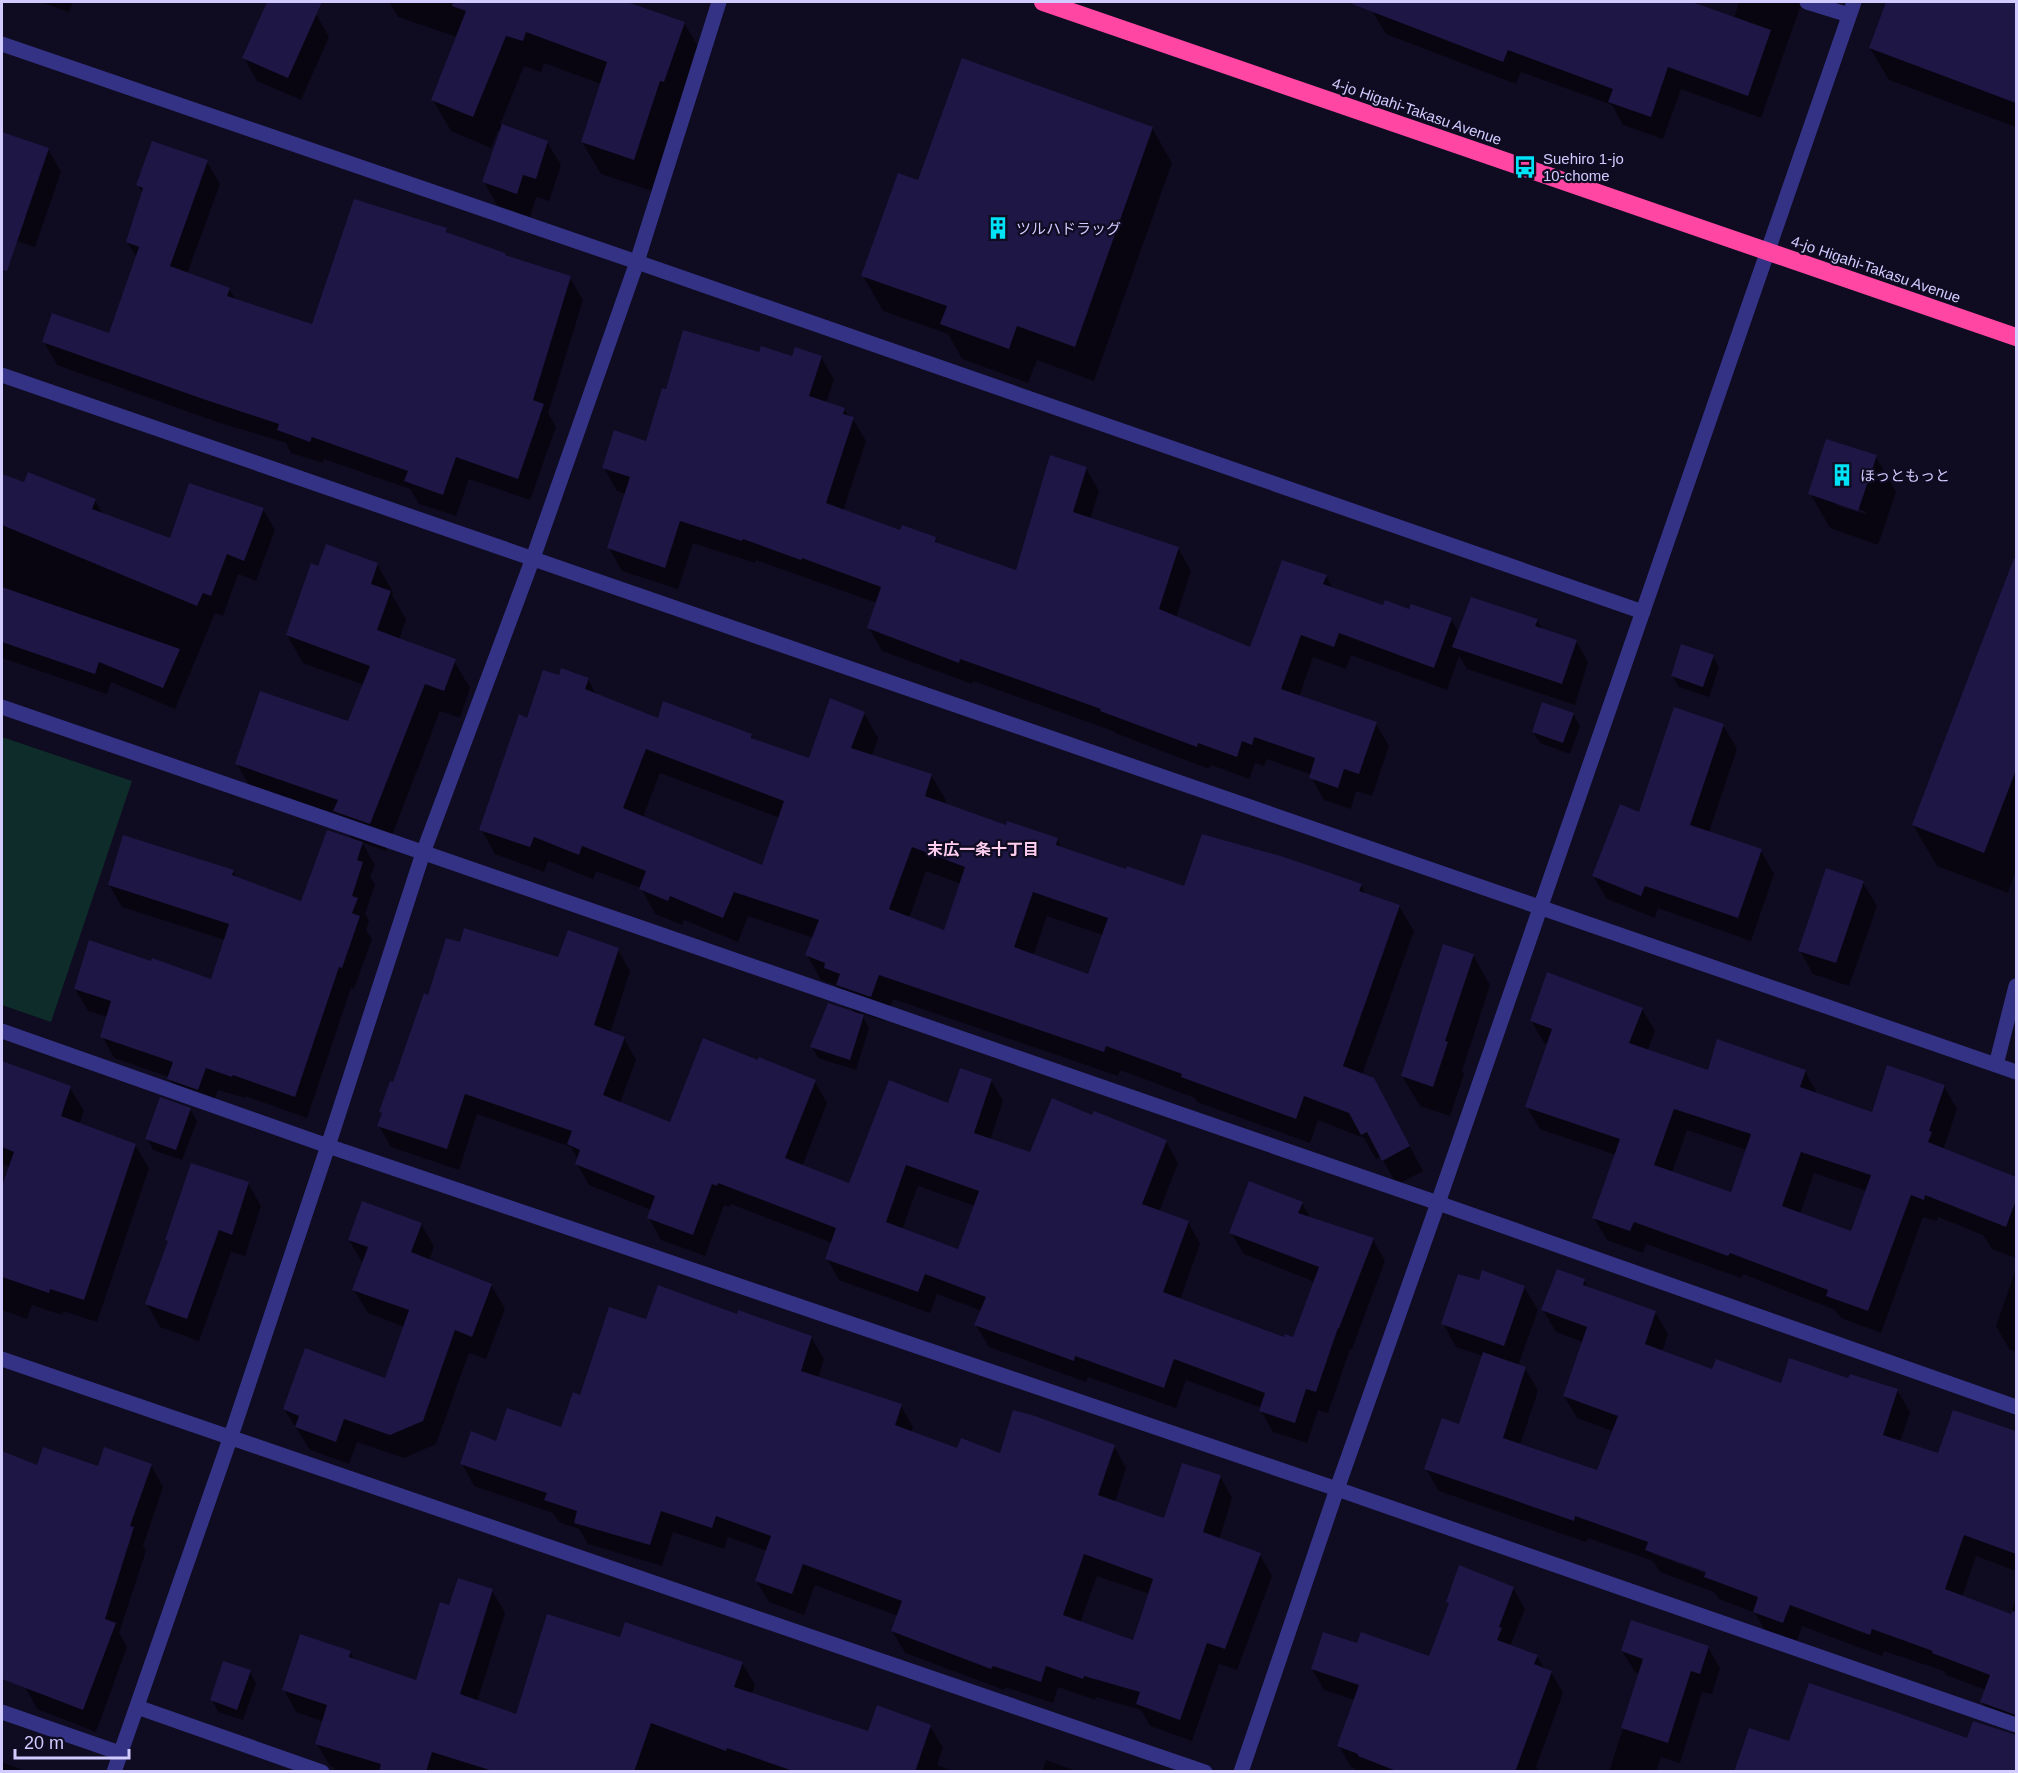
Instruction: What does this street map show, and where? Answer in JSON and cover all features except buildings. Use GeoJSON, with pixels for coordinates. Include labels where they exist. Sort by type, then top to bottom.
{"type":"FeatureCollection","features":[{"type":"Feature","properties":{"kind":"highway","name":"4-jo Higahi-Takasu Avenue"},"geometry":{"type":"LineString","coordinates":[[1043,2],[2016,337]]}},
{"type":"Feature","properties":{"kind":"street"},"geometry":{"type":"LineString","coordinates":[[114,1772],[230,1439],[423,853],[533,558],[637,262],[719,2]]}},
{"type":"Feature","properties":{"kind":"street"},"geometry":{"type":"LineString","coordinates":[[1241,1772],[1337,1489],[1852,8],[1806,2]]}},
{"type":"Feature","properties":{"kind":"street"},"geometry":{"type":"LineString","coordinates":[[2,44],[1643,612]]}},
{"type":"Feature","properties":{"kind":"street"},"geometry":{"type":"LineString","coordinates":[[2,375],[2016,1072]]}},
{"type":"Feature","properties":{"kind":"street"},"geometry":{"type":"LineString","coordinates":[[2,707],[1438,1203],[2016,1407]]}},
{"type":"Feature","properties":{"kind":"street"},"geometry":{"type":"LineString","coordinates":[[1996,1065],[2016,986]]}},
{"type":"Feature","properties":{"kind":"street"},"geometry":{"type":"LineString","coordinates":[[2,1032],[328,1146],[1337,1489],[2016,1725]]}},
{"type":"Feature","properties":{"kind":"street"},"geometry":{"type":"LineString","coordinates":[[2,1359],[1205,1772]]}},
{"type":"Feature","properties":{"kind":"street"},"geometry":{"type":"LineString","coordinates":[[137,1707],[322,1772]]}},
{"type":"Feature","properties":{"kind":"street"},"geometry":{"type":"LineString","coordinates":[[2,1712],[120,1753]]}},
{"type":"Feature","properties":{"kind":"green space"},"geometry":{"type":"Polygon","coordinates":[[[2,737],[132,781],[51,1022],[2,1005],[2,737]]]}},
{"type":"Feature","properties":{"kind":"place","name":"Suehiro 1-jo 10-chome"},"geometry":{"type":"Point","coordinates":[1525,167]}},
{"type":"Feature","properties":{"kind":"place","name":"ツルハドラッグ"},"geometry":{"type":"Point","coordinates":[998,228]}},
{"type":"Feature","properties":{"kind":"place","name":"ほっともっと"},"geometry":{"type":"Point","coordinates":[1842,475]}},
{"type":"Feature","properties":{"kind":"district","name":"末広一条十丁目"},"geometry":{"type":"Point","coordinates":[983,849]}}]}
